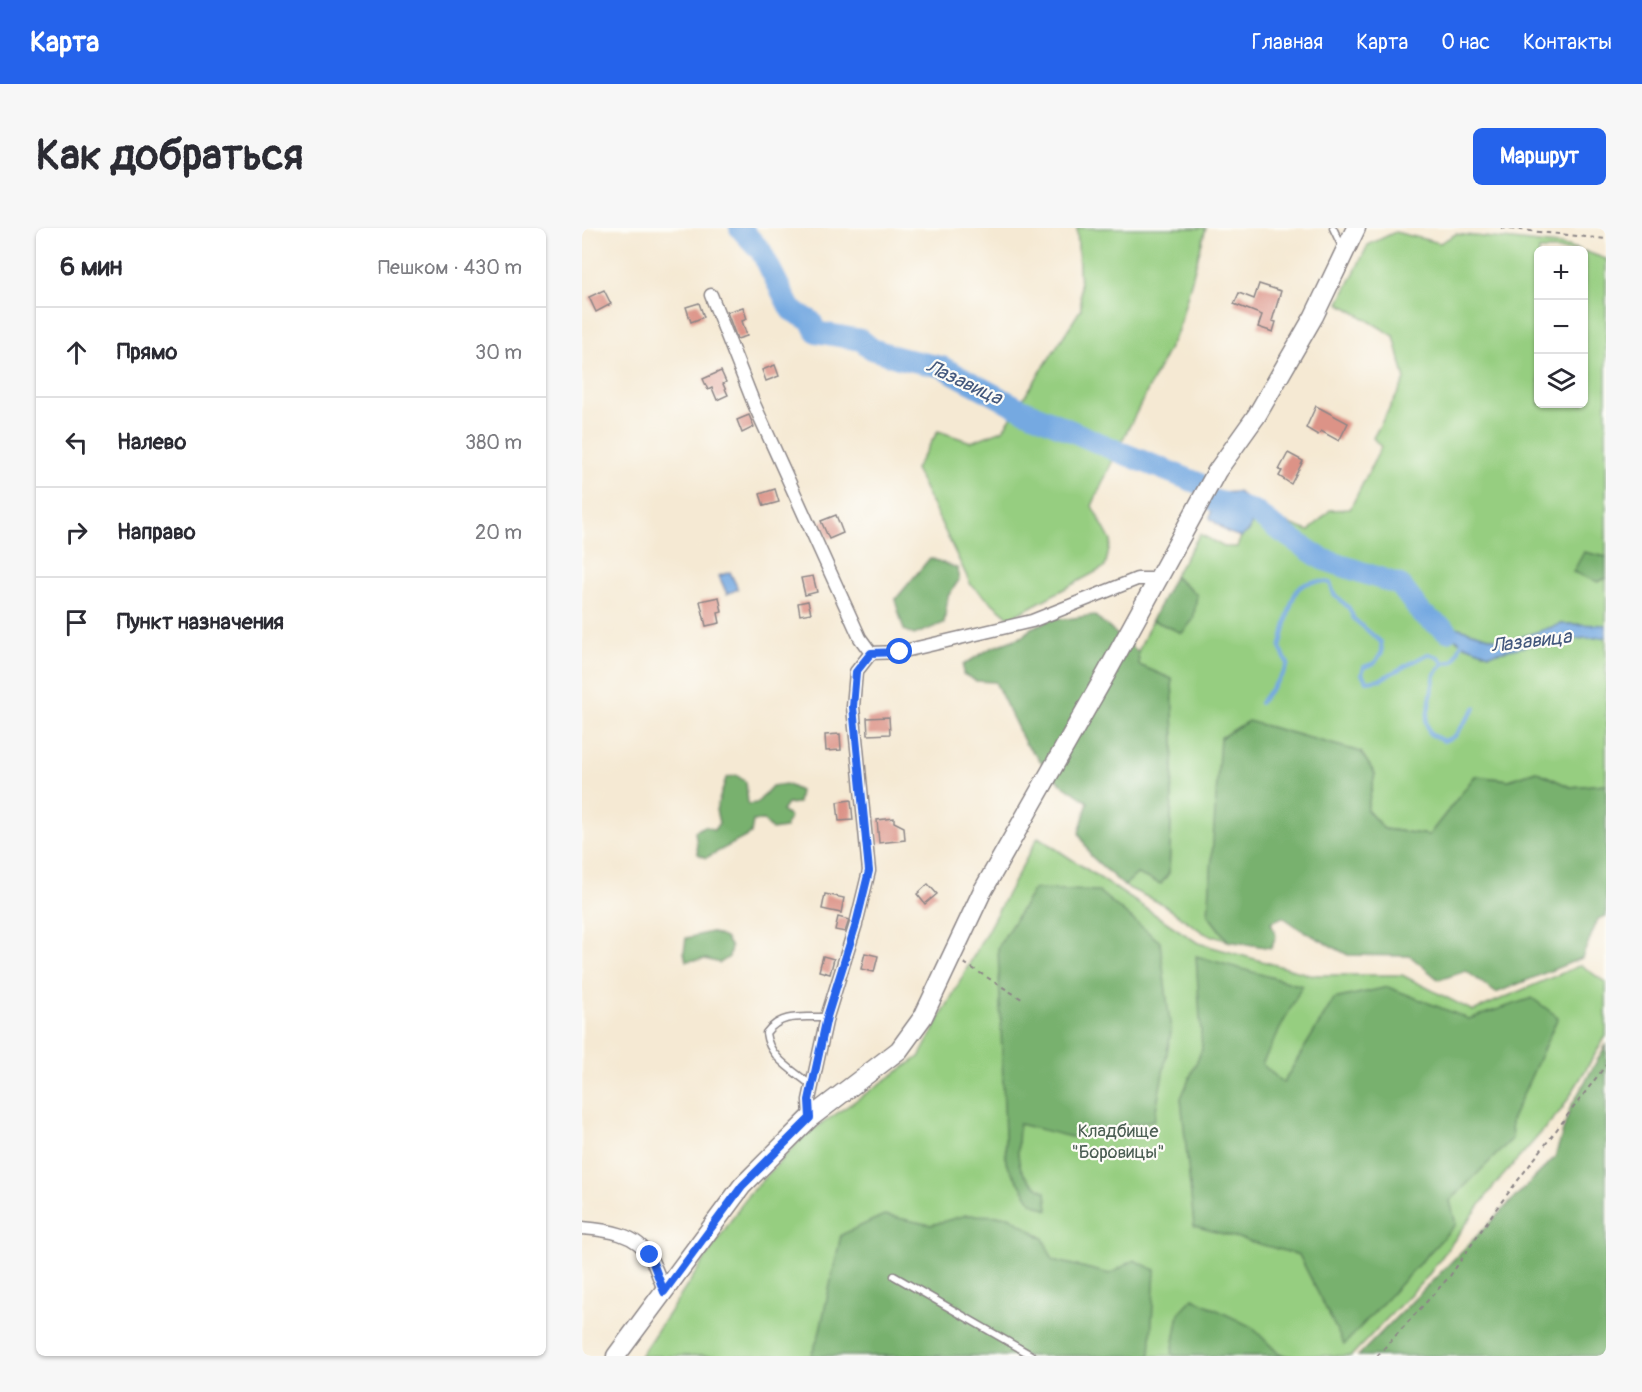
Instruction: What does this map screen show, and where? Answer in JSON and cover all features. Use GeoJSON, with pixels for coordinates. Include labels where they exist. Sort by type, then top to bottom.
{"type":"FeatureCollection","features":[{"type":"Feature","properties":{"kind":"street"},"geometry":{"type":"LineString","coordinates":[[616,1356],[742,1186],[810,1118],[899,1050],[923,1017],[982,892],[1217,471],[1257,415],[1308,326],[1356,228]]}},
{"type":"Feature","properties":{"kind":"street"},"geometry":{"type":"LineString","coordinates":[[711,294],[754,404],[860,638],[871,653]]}},
{"type":"Feature","properties":{"kind":"street"},"geometry":{"type":"LineString","coordinates":[[810,1118],[809,1100],[827,1017],[856,924],[869,871],[853,707],[856,672],[871,653],[900,652],[1032,621],[1137,579],[1158,579]]}},
{"type":"Feature","properties":{"kind":"street"},"geometry":{"type":"LineString","coordinates":[[582,1228],[628,1236],[650,1255],[664,1292]]}},
{"type":"Feature","properties":{"kind":"lane"},"geometry":{"type":"LineString","coordinates":[[1333,228],[1344,253]]}},
{"type":"Feature","properties":{"kind":"lane"},"geometry":{"type":"LineString","coordinates":[[812,1086],[779,1059],[768,1045],[766,1033],[774,1022],[788,1018],[827,1017]]}},
{"type":"Feature","properties":{"kind":"lane"},"geometry":{"type":"LineString","coordinates":[[894,1276],[1033,1356]]}},
{"type":"Feature","properties":{"kind":"path"},"geometry":{"type":"LineString","coordinates":[[1501,228],[1606,239]]}},
{"type":"Feature","properties":{"kind":"path"},"geometry":{"type":"LineString","coordinates":[[952,955],[1025,1001]]}},
{"type":"Feature","properties":{"kind":"path"},"geometry":{"type":"LineString","coordinates":[[1377,1356],[1450,1276],[1496,1209],[1606,1065]]}},
{"type":"Feature","properties":{"kind":"green space"},"geometry":{"type":"Polygon","coordinates":[[[1077,228],[1206,228],[1178,330],[1092,506],[1111,541],[1105,567],[1010,618],[971,585],[915,469],[938,431],[971,442],[1003,430],[1081,309],[1077,228]]]}},
{"type":"Feature","properties":{"kind":"green space"},"geometry":{"type":"Polygon","coordinates":[[[1395,232],[1440,243],[1456,234],[1568,246],[1534,246],[1534,408],[1588,408],[1588,252],[1606,259],[1606,557],[1584,552],[1598,582],[1606,578],[1606,625],[1561,624],[1506,642],[1452,626],[1431,609],[1437,627],[1465,645],[1489,654],[1555,640],[1606,637],[1606,784],[1570,787],[1536,771],[1509,780],[1475,776],[1429,835],[1384,829],[1367,810],[1375,774],[1208,915],[1228,941],[1204,933],[1162,904],[1124,886],[1136,874],[1169,873],[1174,743],[1172,679],[1139,665],[1138,652],[1152,620],[1182,633],[1197,595],[1174,576],[1200,534],[1224,547],[1237,547],[1241,537],[1250,530],[1254,511],[1251,502],[1284,522],[1309,531],[1330,510],[1350,509],[1381,447],[1373,438],[1405,380],[1394,336],[1339,303],[1368,245],[1395,232]]]}},
{"type":"Feature","properties":{"kind":"green space"},"geometry":{"type":"Polygon","coordinates":[[[1584,552],[1606,557],[1606,578],[1598,582],[1573,572],[1584,552]]]}},
{"type":"Feature","properties":{"kind":"green space"},"geometry":{"type":"Polygon","coordinates":[[[930,558],[957,568],[959,580],[948,596],[944,623],[914,635],[904,630],[895,600],[930,558]]]}},
{"type":"Feature","properties":{"kind":"green space"},"geometry":{"type":"Polygon","coordinates":[[[1174,577],[1197,595],[1193,620],[1182,633],[1152,620],[1174,577]]]}},
{"type":"Feature","properties":{"kind":"green space"},"geometry":{"type":"Polygon","coordinates":[[[1094,615],[1138,652],[1139,665],[1172,679],[1174,743],[1169,873],[1161,884],[1137,874],[1124,886],[1091,856],[1079,833],[1088,802],[1059,782],[1025,743],[995,682],[976,681],[963,674],[963,665],[991,648],[1024,636],[1031,628],[1056,618],[1094,615]]]}},
{"type":"Feature","properties":{"kind":"green space"},"geometry":{"type":"Polygon","coordinates":[[[1248,721],[1361,752],[1375,774],[1367,810],[1384,829],[1429,835],[1475,776],[1509,780],[1536,771],[1570,787],[1606,784],[1606,916],[1598,919],[1582,958],[1496,993],[1466,971],[1439,980],[1410,956],[1348,955],[1283,917],[1271,922],[1276,936],[1271,948],[1228,941],[1208,915],[1220,738],[1248,721]]]}},
{"type":"Feature","properties":{"kind":"green space"},"geometry":{"type":"Polygon","coordinates":[[[736,775],[746,782],[748,804],[757,803],[772,786],[786,784],[800,791],[798,803],[787,804],[782,811],[790,817],[785,828],[772,830],[763,820],[753,821],[751,834],[706,858],[698,854],[695,831],[705,826],[714,830],[719,823],[716,810],[726,778],[736,775]]]}},
{"type":"Feature","properties":{"kind":"green space","name":"Кладбище \"Боровицы\""},"geometry":{"type":"Polygon","coordinates":[[[1038,837],[1198,943],[1311,975],[1402,975],[1473,1011],[1581,965],[1606,983],[1606,1036],[1562,1109],[1494,1186],[1427,1277],[1351,1356],[640,1356],[748,1195],[804,1136],[919,1057],[1038,837]]]}},
{"type":"Feature","properties":{"kind":"green space"},"geometry":{"type":"Polygon","coordinates":[[[1034,889],[1098,891],[1160,942],[1171,1032],[1154,1120],[1071,1137],[1019,1124],[1019,1164],[1027,1178],[1046,1192],[1048,1210],[1032,1203],[1006,1163],[998,947],[1034,889]]]}},
{"type":"Feature","properties":{"kind":"green space"},"geometry":{"type":"Polygon","coordinates":[[[711,932],[725,938],[731,947],[729,957],[720,963],[705,959],[686,961],[684,952],[686,938],[711,932]]]}},
{"type":"Feature","properties":{"kind":"green space"},"geometry":{"type":"Polygon","coordinates":[[[1196,956],[1302,986],[1262,1064],[1283,1083],[1334,999],[1388,987],[1469,1019],[1532,998],[1558,1017],[1511,1121],[1512,1139],[1450,1201],[1456,1224],[1344,1345],[1299,1255],[1194,1226],[1181,1098],[1202,1049],[1196,956]]]}},
{"type":"Feature","properties":{"kind":"green space"},"geometry":{"type":"Polygon","coordinates":[[[1606,1045],[1606,1356],[1358,1356],[1555,1157],[1570,1108],[1606,1045]]]}},
{"type":"Feature","properties":{"kind":"green space"},"geometry":{"type":"Polygon","coordinates":[[[884,1215],[931,1225],[966,1215],[1009,1216],[1043,1238],[1053,1260],[1110,1274],[1134,1260],[1155,1270],[1150,1356],[811,1356],[819,1335],[841,1235],[884,1215]]]}},
{"type":"Feature","properties":{"kind":"green space"},"geometry":{"type":"Polygon","coordinates":[[[1193,1298],[1252,1327],[1279,1354],[1289,1356],[1176,1356],[1172,1353],[1179,1313],[1193,1298]]]}},
{"type":"Feature","properties":{"kind":"water"},"geometry":{"type":"Polygon","coordinates":[[[1238,492],[1251,505],[1253,512],[1250,530],[1241,537],[1227,532],[1210,518],[1213,500],[1221,493],[1238,492]]]}},
{"type":"Feature","properties":{"kind":"water"},"geometry":{"type":"Polygon","coordinates":[[[730,572],[738,589],[727,594],[719,576],[730,572]]]}},
{"type":"Feature","properties":{"kind":"water","name":"Лазавица"},"geometry":{"type":"Polygon","coordinates":[[[1430,608],[1452,626],[1506,642],[1561,624],[1606,625],[1606,637],[1555,640],[1489,654],[1465,645],[1437,627],[1422,614],[1430,608]]]}},
{"type":"Feature","properties":{"kind":"building"},"geometry":{"type":"Polygon","coordinates":[[[1259,284],[1281,291],[1272,321],[1276,322],[1273,332],[1258,327],[1262,315],[1234,304],[1239,293],[1254,299],[1259,284]]]}},
{"type":"Feature","properties":{"kind":"building"},"geometry":{"type":"Polygon","coordinates":[[[604,290],[611,304],[596,312],[589,297],[604,290]]]}},
{"type":"Feature","properties":{"kind":"building"},"geometry":{"type":"Polygon","coordinates":[[[699,303],[704,317],[691,322],[686,307],[699,303]]]}},
{"type":"Feature","properties":{"kind":"building"},"geometry":{"type":"Polygon","coordinates":[[[743,307],[747,319],[742,321],[747,336],[737,339],[727,312],[743,307]]]}},
{"type":"Feature","properties":{"kind":"building"},"geometry":{"type":"Polygon","coordinates":[[[775,365],[779,376],[766,381],[762,370],[775,365]]]}},
{"type":"Feature","properties":{"kind":"building"},"geometry":{"type":"Polygon","coordinates":[[[721,371],[728,395],[717,400],[712,388],[708,390],[703,379],[721,371]]]}},
{"type":"Feature","properties":{"kind":"building"},"geometry":{"type":"Polygon","coordinates":[[[1316,406],[1348,423],[1339,441],[1321,431],[1318,435],[1306,428],[1316,406]]]}},
{"type":"Feature","properties":{"kind":"building"},"geometry":{"type":"Polygon","coordinates":[[[749,415],[754,427],[742,433],[737,420],[749,415]]]}},
{"type":"Feature","properties":{"kind":"building"},"geometry":{"type":"Polygon","coordinates":[[[1288,453],[1303,461],[1291,484],[1279,476],[1282,471],[1279,470],[1288,453]]]}},
{"type":"Feature","properties":{"kind":"building"},"geometry":{"type":"Polygon","coordinates":[[[775,489],[779,502],[764,506],[760,494],[775,489]]]}},
{"type":"Feature","properties":{"kind":"building"},"geometry":{"type":"Polygon","coordinates":[[[836,515],[843,533],[829,539],[821,521],[836,515]]]}},
{"type":"Feature","properties":{"kind":"building"},"geometry":{"type":"Polygon","coordinates":[[[813,576],[817,592],[805,595],[801,578],[813,576]]]}},
{"type":"Feature","properties":{"kind":"building"},"geometry":{"type":"Polygon","coordinates":[[[719,597],[722,612],[718,613],[720,623],[706,626],[700,601],[719,597]]]}},
{"type":"Feature","properties":{"kind":"building"},"geometry":{"type":"Polygon","coordinates":[[[808,601],[811,613],[800,615],[798,603],[808,601]]]}},
{"type":"Feature","properties":{"kind":"building"},"geometry":{"type":"Polygon","coordinates":[[[889,717],[890,734],[868,735],[867,718],[889,717]]]}},
{"type":"Feature","properties":{"kind":"building"},"geometry":{"type":"Polygon","coordinates":[[[840,734],[841,750],[826,751],[825,735],[840,734]]]}},
{"type":"Feature","properties":{"kind":"building"},"geometry":{"type":"Polygon","coordinates":[[[851,800],[853,820],[839,821],[837,802],[851,800]]]}},
{"type":"Feature","properties":{"kind":"building"},"geometry":{"type":"Polygon","coordinates":[[[894,818],[894,822],[904,827],[905,840],[879,843],[877,820],[894,818]]]}},
{"type":"Feature","properties":{"kind":"building"},"geometry":{"type":"Polygon","coordinates":[[[928,884],[937,894],[925,904],[917,894],[928,884]]]}},
{"type":"Feature","properties":{"kind":"building"},"geometry":{"type":"Polygon","coordinates":[[[825,894],[844,898],[841,913],[822,909],[825,894]]]}},
{"type":"Feature","properties":{"kind":"building"},"geometry":{"type":"Polygon","coordinates":[[[838,917],[849,920],[845,932],[835,930],[838,917]]]}},
{"type":"Feature","properties":{"kind":"building"},"geometry":{"type":"Polygon","coordinates":[[[865,953],[878,956],[874,972],[861,969],[865,953]]]}},
{"type":"Feature","properties":{"kind":"building"},"geometry":{"type":"Polygon","coordinates":[[[823,956],[834,959],[830,974],[819,971],[823,956]]]}},
{"type":"Feature","properties":{"kind":"waterway","name":"Лазавица"},"geometry":{"type":"LineString","coordinates":[[740,228],[761,251],[791,310],[811,321],[816,332],[861,340],[872,349],[899,358],[942,367],[1017,407],[1117,451],[1198,483]]}},
{"type":"Feature","properties":{"kind":"waterway","name":"Лазавица"},"geometry":{"type":"LineString","coordinates":[[1213,500],[1254,511],[1322,559],[1400,585],[1422,614],[1447,631]]}},
{"type":"Feature","properties":{"kind":"waterway"},"geometry":{"type":"LineString","coordinates":[[1260,703],[1288,664],[1280,648],[1293,598],[1299,588],[1306,584],[1330,583],[1334,594],[1349,608],[1354,619],[1381,642],[1382,652],[1375,663],[1364,667],[1362,674],[1367,681],[1381,679],[1428,654],[1438,657],[1444,663],[1454,661],[1463,640]]}},
{"type":"Feature","properties":{"kind":"waterway"},"geometry":{"type":"LineString","coordinates":[[1444,663],[1435,674],[1426,722],[1430,734],[1444,741],[1455,736],[1475,708]]}},
{"type":"Feature","properties":{"kind":"route"},"geometry":{"type":"LineString","coordinates":[[650,1255],[664,1292],[742,1186],[810,1118],[809,1100],[827,1017],[856,924],[869,871],[853,707],[856,672],[871,653],[900,652]]}}]}
